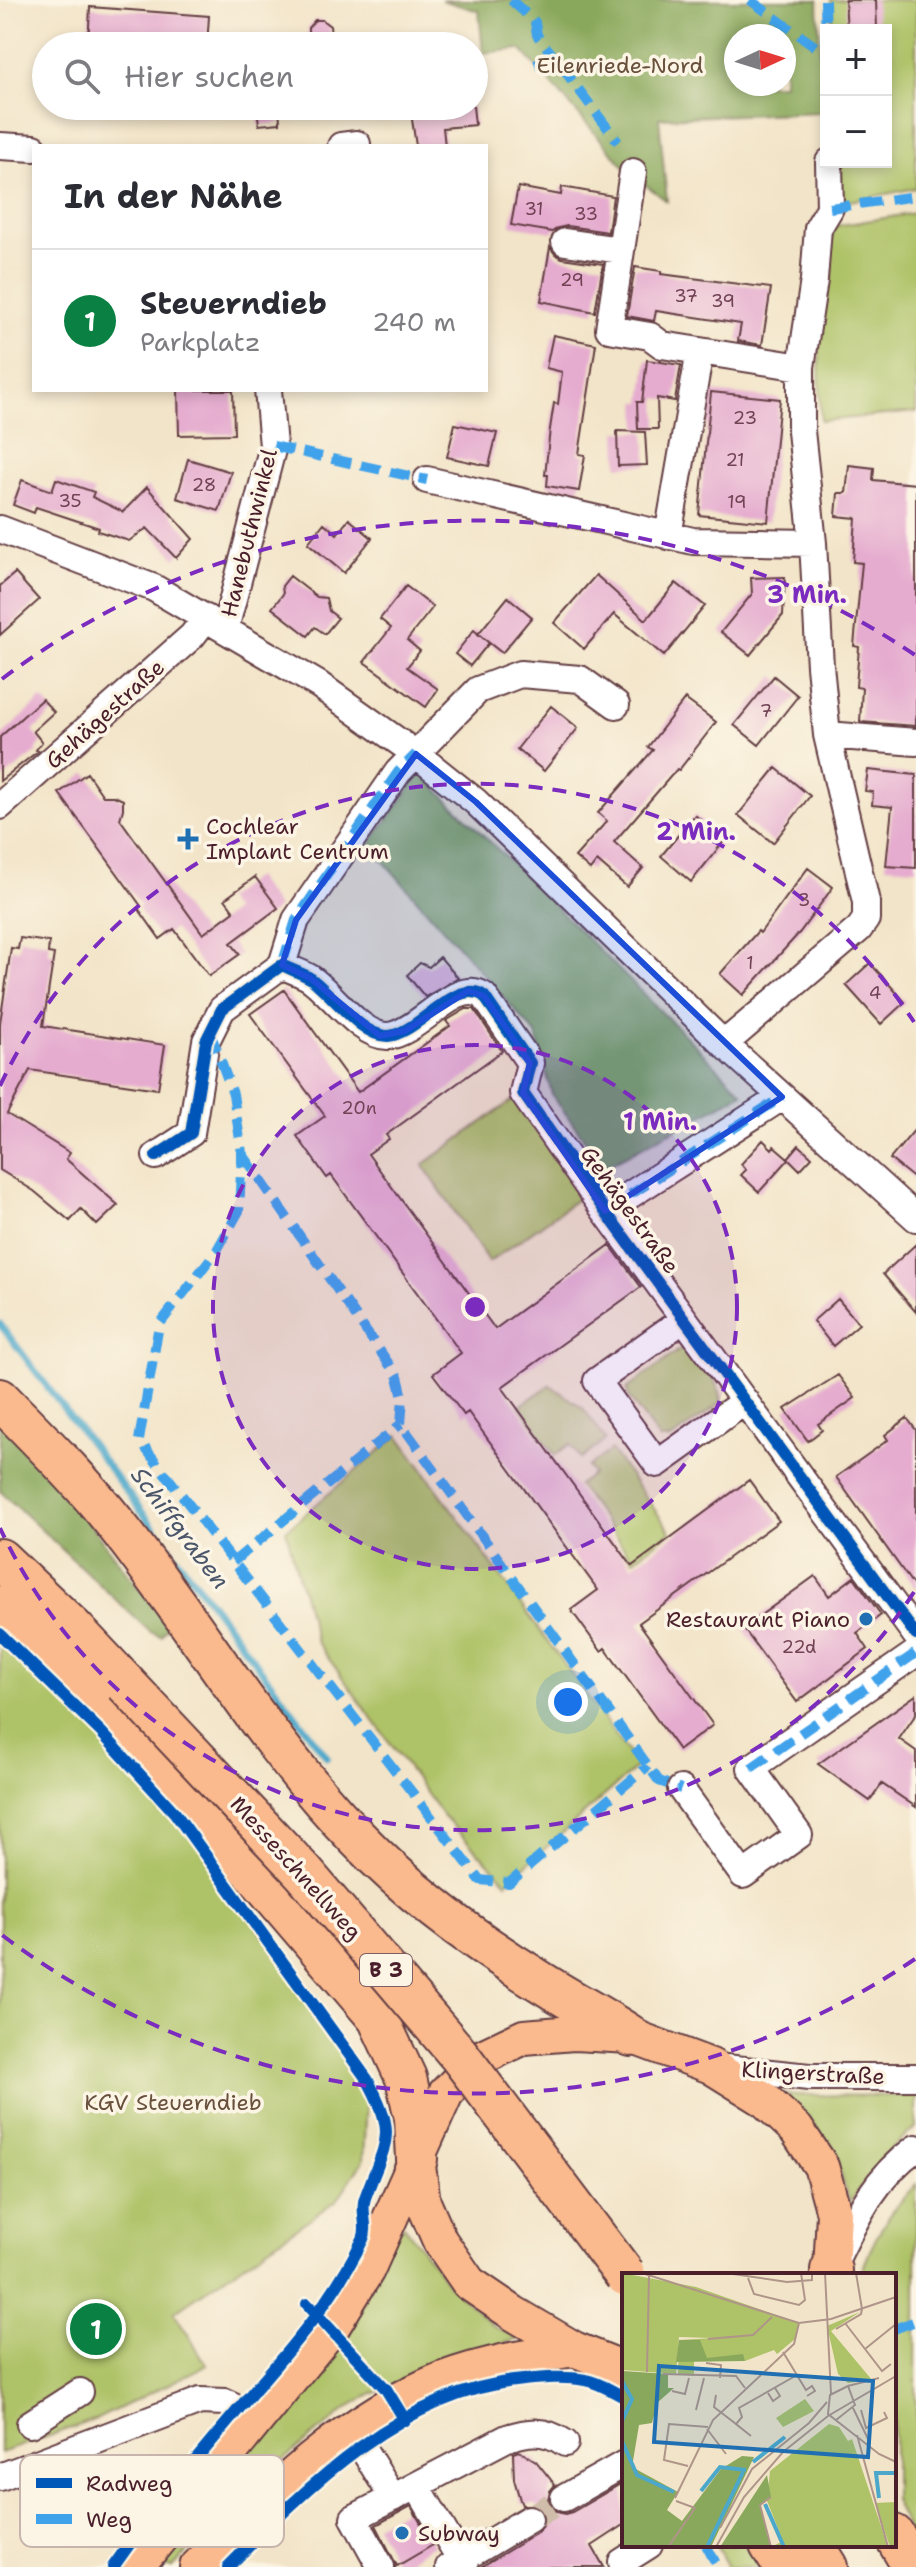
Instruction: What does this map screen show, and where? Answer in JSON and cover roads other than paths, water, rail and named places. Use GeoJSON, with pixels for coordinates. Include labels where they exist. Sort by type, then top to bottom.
{"type":"FeatureCollection","features":[{"type":"Feature","properties":{"kind":"highway"},"geometry":{"type":"LineString","coordinates":[[0,1399],[114,1521],[247,1705],[311,1788],[359,1841],[428,1905],[474,1938],[631,2036]]}},
{"type":"Feature","properties":{"kind":"highway","name":"Messeschnellweg"},"geometry":{"type":"LineString","coordinates":[[0,1559],[74,1629],[304,1873],[459,2055],[623,2273]]}},
{"type":"Feature","properties":{"kind":"highway"},"geometry":{"type":"LineString","coordinates":[[0,1606],[111,1713],[232,1847],[378,2018],[406,2078],[415,2118],[417,2159]]}},
{"type":"Feature","properties":{"kind":"highway"},"geometry":{"type":"LineString","coordinates":[[896,2538],[913,2567]]}},
{"type":"Feature","properties":{"kind":"highway"},"geometry":{"type":"LineString","coordinates":[[787,2558],[827,2567]]}},
{"type":"Feature","properties":{"kind":"main road"},"geometry":{"type":"LineString","coordinates":[[226,2455],[338,2317],[367,2270],[446,2093],[480,2058],[524,2037],[574,2033],[631,2036],[711,2066],[764,2099],[796,2129],[821,2166],[834,2213],[830,2273]]}},
{"type":"Feature","properties":{"kind":"main road"},"geometry":{"type":"LineString","coordinates":[[417,2159],[423,2202],[440,2241],[469,2283],[574,2349],[622,2370]]}},
{"type":"Feature","properties":{"kind":"main road"},"geometry":{"type":"LineString","coordinates":[[284,2483],[352,2431],[396,2403],[441,2380],[506,2360],[574,2349]]}},
{"type":"Feature","properties":{"kind":"main road"},"geometry":{"type":"LineString","coordinates":[[136,2567],[152,2547]]}},
{"type":"Feature","properties":{"kind":"main road"},"geometry":{"type":"LineString","coordinates":[[197,2567],[218,2547]]}},
{"type":"Feature","properties":{"kind":"street"},"geometry":{"type":"LineString","coordinates":[[0,146],[32,148]]}},
{"type":"Feature","properties":{"kind":"street"},"geometry":{"type":"LineString","coordinates":[[724,1044],[859,929],[866,919],[866,902],[827,735],[813,543],[801,431],[801,367],[818,228],[830,208],[829,168]]}},
{"type":"Feature","properties":{"kind":"street"},"geometry":{"type":"LineString","coordinates":[[633,172],[609,329],[650,336],[662,345],[801,367]]}},
{"type":"Feature","properties":{"kind":"street"},"geometry":{"type":"LineString","coordinates":[[565,242],[620,250]]}},
{"type":"Feature","properties":{"kind":"street"},"geometry":{"type":"LineString","coordinates":[[668,536],[700,351]]}},
{"type":"Feature","properties":{"kind":"street","name":"Hanebuthwinkel"},"geometry":{"type":"LineString","coordinates":[[216,623],[273,446],[268,392]]}},
{"type":"Feature","properties":{"kind":"street"},"geometry":{"type":"LineString","coordinates":[[427,480],[693,541],[813,543]]}},
{"type":"Feature","properties":{"kind":"street"},"geometry":{"type":"LineString","coordinates":[[0,529],[154,588],[319,685],[416,754],[476,802],[724,1044],[916,1218]]}},
{"type":"Feature","properties":{"kind":"street","name":"Gehägestraße"},"geometry":{"type":"LineString","coordinates":[[0,806],[192,636],[216,623]]}},
{"type":"Feature","properties":{"kind":"street"},"geometry":{"type":"LineString","coordinates":[[156,1156],[191,1133],[206,1041],[222,1009],[282,965],[296,920],[398,772],[478,690],[520,674],[580,679],[616,705]]}},
{"type":"Feature","properties":{"kind":"street"},"geometry":{"type":"LineString","coordinates":[[827,735],[916,742]]}},
{"type":"Feature","properties":{"kind":"street","name":"Gehägestraße"},"geometry":{"type":"LineString","coordinates":[[282,965],[310,978],[367,1030],[380,1036],[405,1031],[457,995],[477,991],[484,996],[530,1063],[523,1093],[605,1211],[916,1635]]}},
{"type":"Feature","properties":{"kind":"street","name":"Gehägestraße"},"geometry":{"type":"LineString","coordinates":[[605,1211],[782,1097]]}},
{"type":"Feature","properties":{"kind":"street"},"geometry":{"type":"LineString","coordinates":[[684,1319],[597,1381],[657,1464],[745,1401]]}},
{"type":"Feature","properties":{"kind":"street"},"geometry":{"type":"LineString","coordinates":[[681,1789],[743,1875],[799,1835],[751,1768],[916,1653]]}},
{"type":"Feature","properties":{"kind":"street","name":"Klingerstraße"},"geometry":{"type":"LineString","coordinates":[[711,2066],[809,2077],[916,2077]]}},
{"type":"Feature","properties":{"kind":"street"},"geometry":{"type":"LineString","coordinates":[[830,2273],[864,2201],[902,2158],[916,2148]]}},
{"type":"Feature","properties":{"kind":"street"},"geometry":{"type":"LineString","coordinates":[[41,2455],[30,2423],[80,2392]]}},
{"type":"Feature","properties":{"kind":"street"},"geometry":{"type":"LineString","coordinates":[[61,2455],[200,2401],[225,2402],[257,2417]]}},
{"type":"Feature","properties":{"kind":"street"},"geometry":{"type":"LineString","coordinates":[[352,2431],[393,2498]]}},
{"type":"Feature","properties":{"kind":"street"},"geometry":{"type":"LineString","coordinates":[[381,2567],[354,2518],[507,2438],[531,2431],[553,2435],[565,2443]]}},
{"type":"Feature","properties":{"kind":"street"},"geometry":{"type":"LineString","coordinates":[[564,2498],[622,2465]]}},
{"type":"Feature","properties":{"kind":"street"},"geometry":{"type":"LineString","coordinates":[[0,2477],[20,2470]]}},
{"type":"Feature","properties":{"kind":"street"},"geometry":{"type":"LineString","coordinates":[[417,2486],[458,2565],[529,2519]]}},
{"type":"Feature","properties":{"kind":"street"},"geometry":{"type":"LineString","coordinates":[[622,2562],[646,2547]]}},
{"type":"Feature","properties":{"kind":"waterway","name":"Schiffgraben"},"geometry":{"type":"LineString","coordinates":[[0,1324],[327,1757]]}},
{"type":"Feature","properties":{"kind":"tunnel"},"geometry":{"type":"LineString","coordinates":[[529,2519],[564,2498]]}},
{"type":"Feature","properties":{"kind":"place","name":"Cochlear Implant Centrum"},"geometry":{"type":"Point","coordinates":[188,839]}},
{"type":"Feature","properties":{"kind":"place","name":"Restaurant Piano"},"geometry":{"type":"Point","coordinates":[866,1619]}},
{"type":"Feature","properties":{"kind":"place","name":"Steuerndieb"},"geometry":{"type":"Point","coordinates":[96,2329]}},
{"type":"Feature","properties":{"kind":"place","name":"Subway"},"geometry":{"type":"Point","coordinates":[402,2533]}},
{"type":"Feature","properties":{"kind":"park label","name":"Eilenriede-Nord"},"geometry":{"type":"Point","coordinates":[620,65]}},
{"type":"Feature","properties":{"kind":"park label","name":"KGV Steuerndieb"},"geometry":{"type":"Point","coordinates":[173,2102]}}]}
